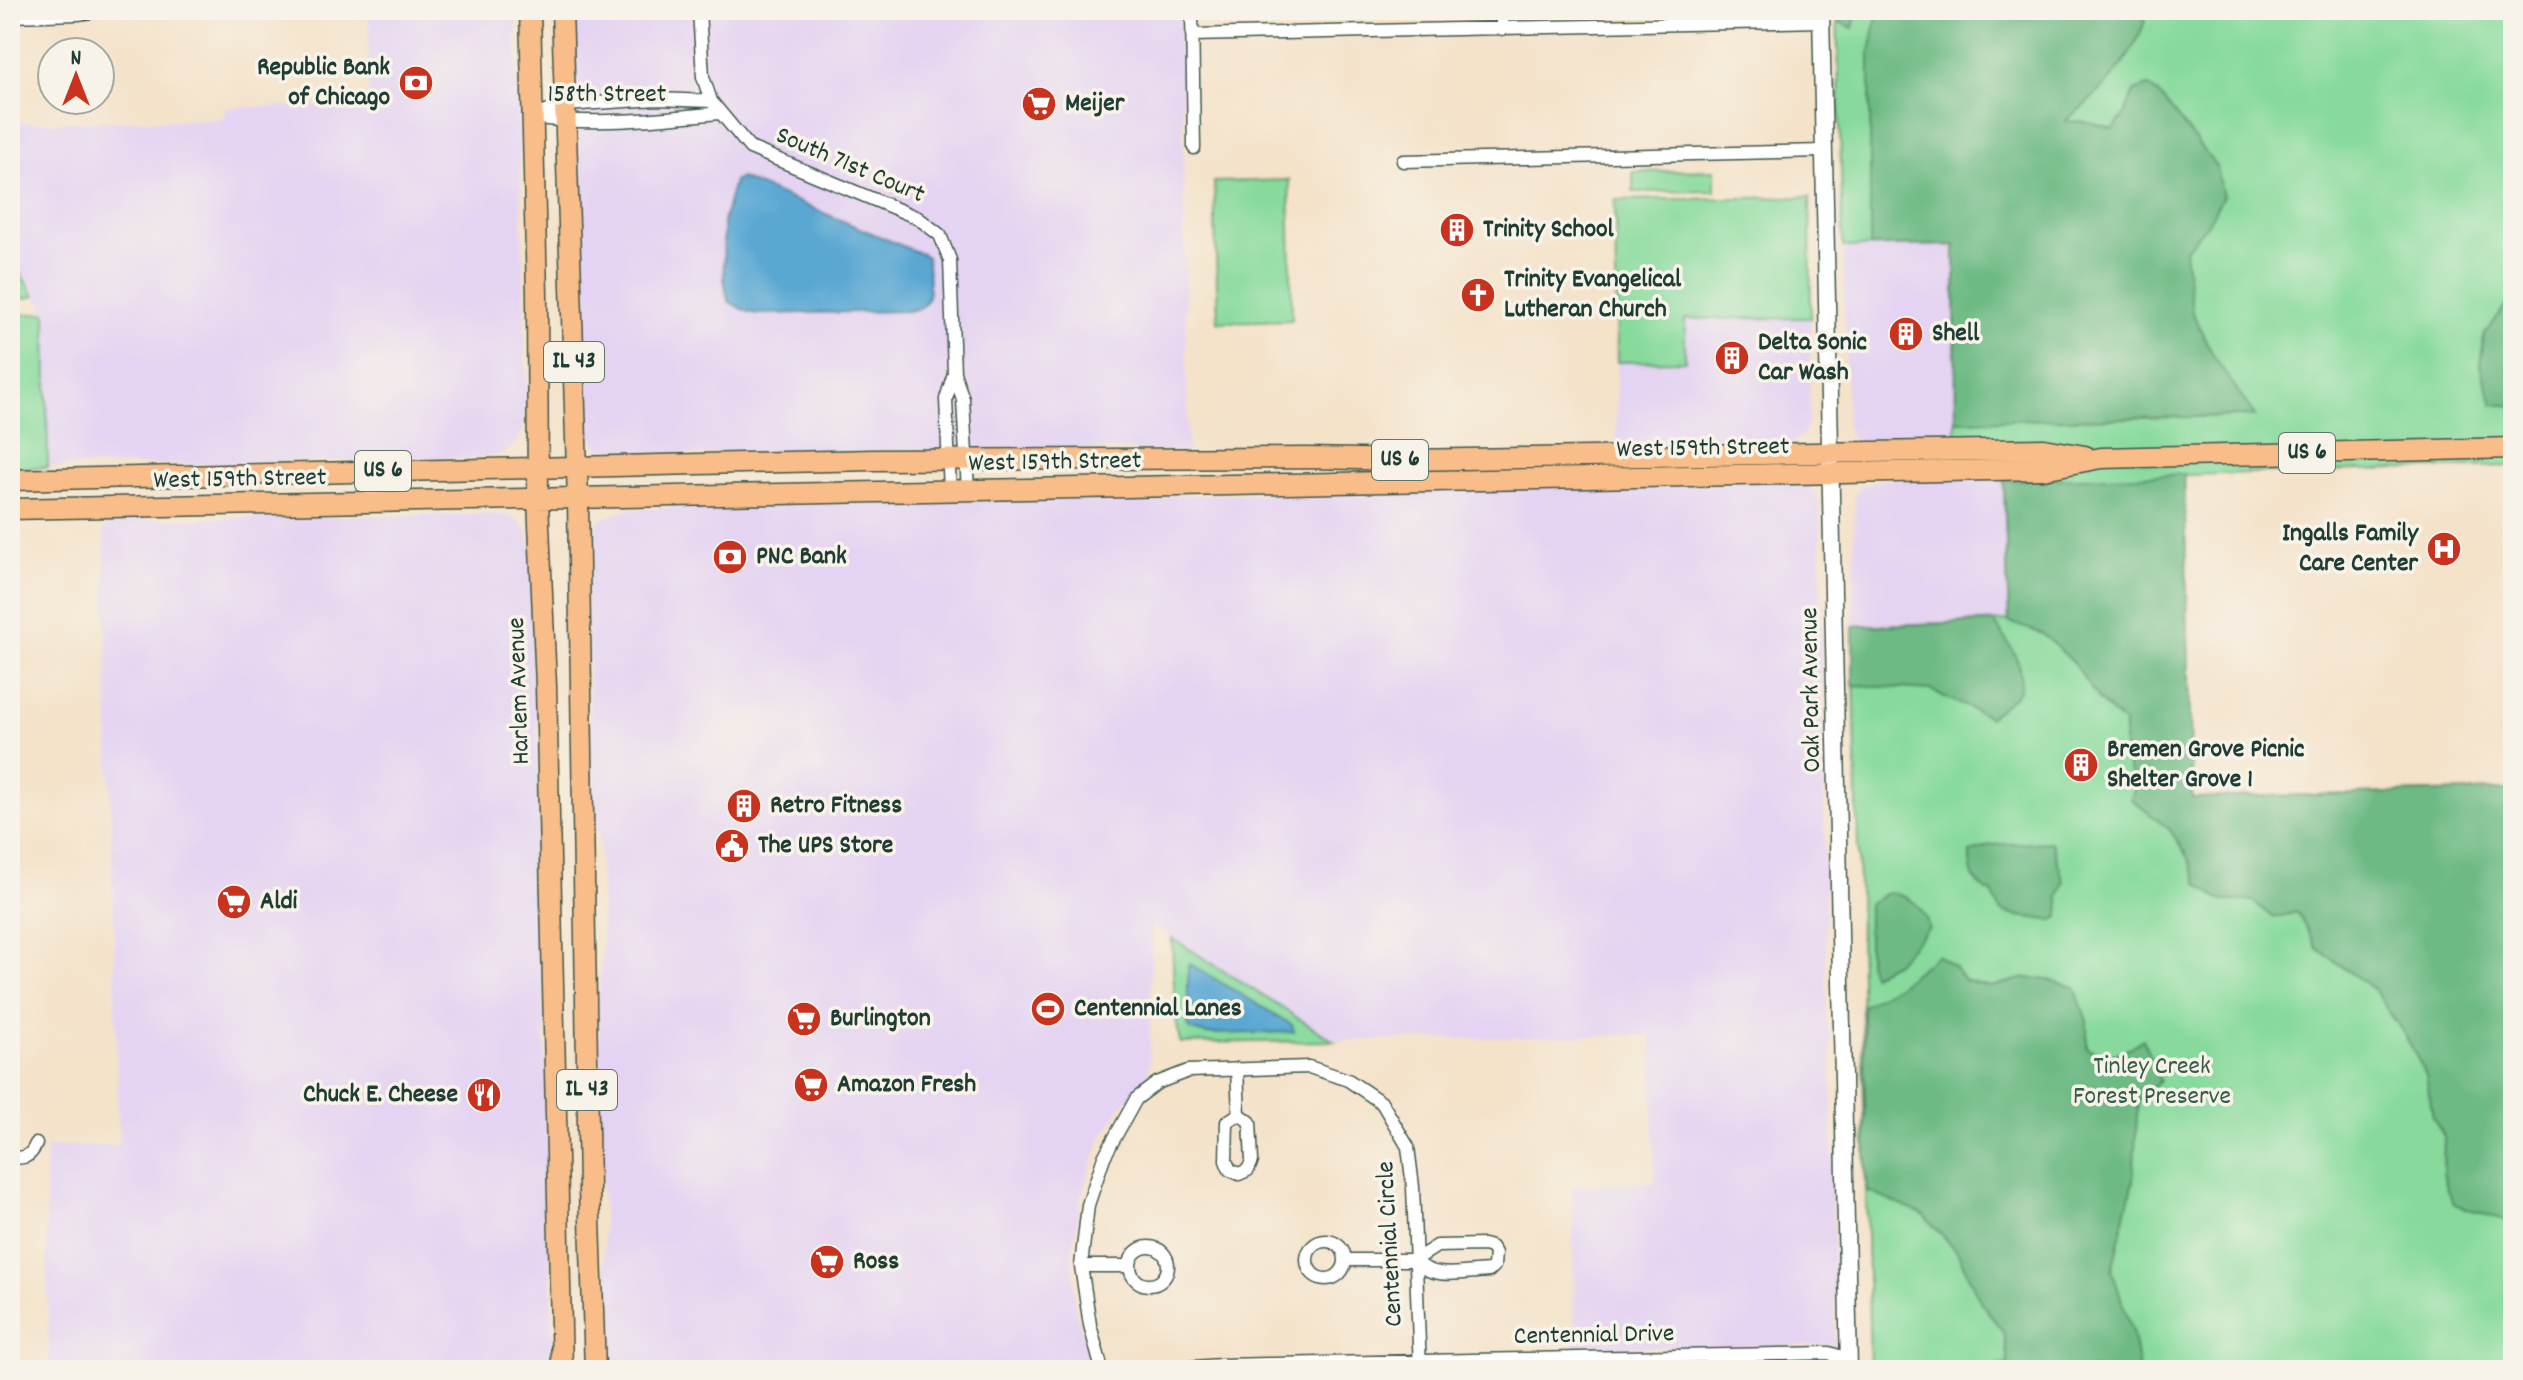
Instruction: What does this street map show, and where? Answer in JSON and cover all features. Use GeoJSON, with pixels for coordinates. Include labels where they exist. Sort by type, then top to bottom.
{"type":"FeatureCollection","features":[{"type":"Feature","properties":{"kind":"main road","name":"Harlem Avenue"},"geometry":{"type":"LineString","coordinates":[[530,10],[538,501],[546,686],[562,1370]]}},
{"type":"Feature","properties":{"kind":"main road","name":"IL 43"},"geometry":{"type":"LineString","coordinates":[[562,10],[578,501],[588,1174],[595,1370]]}},
{"type":"Feature","properties":{"kind":"main road","name":"West 159th Street"},"geometry":{"type":"LineString","coordinates":[[10,480],[958,460],[1310,458],[1832,462],[2043,469],[2101,458],[2513,448]]}},
{"type":"Feature","properties":{"kind":"main road","name":"West 159th Street"},"geometry":{"type":"LineString","coordinates":[[10,509],[578,501],[1832,462]]}},
{"type":"Feature","properties":{"kind":"street"},"geometry":{"type":"LineString","coordinates":[[10,16],[105,10]]}},
{"type":"Feature","properties":{"kind":"street","name":"South 71st Court"},"geometry":{"type":"LineString","coordinates":[[699,10],[703,77],[711,101],[750,148],[918,218],[940,235],[948,250],[952,272],[954,373],[963,399],[959,491]]}},
{"type":"Feature","properties":{"kind":"street"},"geometry":{"type":"LineString","coordinates":[[1192,10],[1194,148]]}},
{"type":"Feature","properties":{"kind":"street"},"geometry":{"type":"LineString","coordinates":[[1502,10],[1502,29]]}},
{"type":"Feature","properties":{"kind":"street"},"geometry":{"type":"LineString","coordinates":[[1192,35],[1502,29],[1821,16]]}},
{"type":"Feature","properties":{"kind":"street","name":"Oak Park Avenue"},"geometry":{"type":"LineString","coordinates":[[1821,16],[1849,1364]]}},
{"type":"Feature","properties":{"kind":"street","name":"158th Street"},"geometry":{"type":"LineString","coordinates":[[532,117],[657,99],[711,101]]}},
{"type":"Feature","properties":{"kind":"street","name":"158th Street"},"geometry":{"type":"LineString","coordinates":[[565,114],[657,119],[720,113]]}},
{"type":"Feature","properties":{"kind":"street"},"geometry":{"type":"LineString","coordinates":[[1403,161],[1824,151]]}},
{"type":"Feature","properties":{"kind":"street","name":"Centennial Circle"},"geometry":{"type":"LineString","coordinates":[[1102,1370],[1090,1325],[1081,1266],[1088,1205],[1104,1157],[1136,1099],[1176,1073],[1309,1067],[1348,1080],[1382,1103],[1403,1135],[1410,1158],[1419,1366]]}},
{"type":"Feature","properties":{"kind":"street"},"geometry":{"type":"LineString","coordinates":[[1237,1069],[1239,1114]]}},
{"type":"Feature","properties":{"kind":"street"},"geometry":{"type":"LineString","coordinates":[[10,1158],[25,1158],[32,1153],[36,1144]]}},
{"type":"Feature","properties":{"kind":"street"},"geometry":{"type":"LineString","coordinates":[[1346,1260],[1415,1260],[1437,1246],[1484,1245],[1491,1247],[1496,1261],[1489,1271],[1433,1274],[1422,1270],[1415,1260]]}},
{"type":"Feature","properties":{"kind":"street"},"geometry":{"type":"LineString","coordinates":[[1081,1266],[1129,1266]]}},
{"type":"Feature","properties":{"kind":"street","name":"Centennial Drive"},"geometry":{"type":"LineString","coordinates":[[1153,1370],[1419,1366],[1829,1353],[1849,1364]]}},
{"type":"Feature","properties":{"kind":"street"},"geometry":{"type":"LineString","coordinates":[[1712,1370],[1849,1364]]}},
{"type":"Feature","properties":{"kind":"shaded area"},"geometry":{"type":"Polygon","coordinates":[[[447,10],[516,10],[527,403],[516,444],[502,454],[475,458],[48,467],[46,313],[12,261],[10,123],[224,119],[225,108],[368,104],[369,17],[447,14],[447,10]]]}},
{"type":"Feature","properties":{"kind":"shaded area"},"geometry":{"type":"Polygon","coordinates":[[[571,10],[1181,10],[1188,452],[1049,448],[632,455],[600,448],[584,428],[571,10]]]}},
{"type":"Feature","properties":{"kind":"shaded area"},"geometry":{"type":"Polygon","coordinates":[[[1955,245],[1956,442],[1861,443],[1850,436],[1847,424],[1843,247],[1955,245]]]}},
{"type":"Feature","properties":{"kind":"shaded area"},"geometry":{"type":"Polygon","coordinates":[[[1811,318],[1809,419],[1804,435],[1789,445],[1616,447],[1617,362],[1685,361],[1684,319],[1811,318]]]}},
{"type":"Feature","properties":{"kind":"shaded area"},"geometry":{"type":"Polygon","coordinates":[[[2003,475],[2009,622],[1853,626],[1855,495],[1861,486],[1881,480],[2003,475]]]}},
{"type":"Feature","properties":{"kind":"shaded area"},"geometry":{"type":"Polygon","coordinates":[[[1800,480],[1815,492],[1820,505],[1835,1345],[1575,1348],[1572,1186],[1655,1183],[1651,1035],[1334,1041],[1152,925],[1149,1077],[1123,1104],[1101,1139],[1081,1196],[1072,1254],[1075,1307],[1092,1370],[607,1370],[598,1010],[602,948],[600,846],[591,785],[586,568],[589,541],[595,525],[603,518],[629,509],[687,507],[1800,480]]]}},
{"type":"Feature","properties":{"kind":"shaded area"},"geometry":{"type":"Polygon","coordinates":[[[511,516],[521,523],[528,534],[533,560],[553,1370],[49,1370],[45,1147],[119,1145],[104,530],[109,523],[120,520],[511,516]]]}},
{"type":"Feature","properties":{"kind":"green space","name":"Tinley Creek Forest Preserve"},"geometry":{"type":"Polygon","coordinates":[[[1837,10],[2513,10],[2513,466],[2184,475],[2192,798],[2513,790],[2513,1370],[1870,1370],[1853,626],[2009,621],[2002,441],[1956,442],[1955,245],[1843,247],[1837,10]]]}},
{"type":"Feature","properties":{"kind":"green space"},"geometry":{"type":"Polygon","coordinates":[[[1837,10],[1857,10],[1853,28],[1837,21],[1837,10]]]}},
{"type":"Feature","properties":{"kind":"green space"},"geometry":{"type":"Polygon","coordinates":[[[1878,10],[2148,10],[2136,43],[2116,73],[2065,121],[2113,129],[2125,114],[2134,91],[2149,86],[2164,100],[2217,168],[2223,196],[2207,225],[2185,249],[2192,312],[2213,355],[2255,416],[1956,421],[1955,245],[1870,246],[1870,52],[1878,10]]]}},
{"type":"Feature","properties":{"kind":"green space"},"geometry":{"type":"Polygon","coordinates":[[[10,123],[12,261],[35,296],[10,302],[10,123]]]}},
{"type":"Feature","properties":{"kind":"green space"},"geometry":{"type":"Polygon","coordinates":[[[1715,170],[1715,191],[1633,192],[1633,172],[1715,170]]]}},
{"type":"Feature","properties":{"kind":"green space"},"geometry":{"type":"Polygon","coordinates":[[[1289,180],[1292,320],[1218,322],[1214,182],[1289,180]]]}},
{"type":"Feature","properties":{"kind":"green space"},"geometry":{"type":"Polygon","coordinates":[[[1810,197],[1811,318],[1685,319],[1685,361],[1617,362],[1615,200],[1810,197]]]}},
{"type":"Feature","properties":{"kind":"green space"},"geometry":{"type":"Polygon","coordinates":[[[2513,296],[2513,406],[2493,404],[2480,366],[2484,335],[2513,296]]]}},
{"type":"Feature","properties":{"kind":"green space"},"geometry":{"type":"Polygon","coordinates":[[[46,313],[48,467],[10,469],[10,315],[46,313]]]}},
{"type":"Feature","properties":{"kind":"green space"},"geometry":{"type":"Polygon","coordinates":[[[2184,474],[2192,798],[2513,790],[2513,1223],[2453,1204],[2443,1174],[2444,1137],[2433,1117],[2426,1075],[2405,1035],[2373,989],[2317,948],[2297,912],[2273,918],[2253,901],[2222,901],[2198,884],[2188,858],[2170,830],[2131,799],[2135,787],[2124,755],[2124,724],[2098,699],[2074,663],[2043,634],[2009,622],[2004,481],[2184,474]]]}},
{"type":"Feature","properties":{"kind":"green space"},"geometry":{"type":"Polygon","coordinates":[[[1994,622],[2015,655],[2021,683],[2018,692],[1989,717],[1930,690],[1853,685],[1853,626],[1994,622]]]}},
{"type":"Feature","properties":{"kind":"green space"},"geometry":{"type":"Polygon","coordinates":[[[2051,842],[2064,881],[2059,897],[2059,917],[2051,921],[2001,911],[1992,893],[1974,878],[1970,853],[1990,845],[2051,842]]]}},
{"type":"Feature","properties":{"kind":"green space"},"geometry":{"type":"Polygon","coordinates":[[[1888,892],[1914,903],[1923,913],[1929,928],[1896,962],[1872,975],[1868,963],[1868,904],[1888,892]]]}},
{"type":"Feature","properties":{"kind":"green space"},"geometry":{"type":"Polygon","coordinates":[[[1172,938],[1334,1041],[1180,1043],[1175,1012],[1172,938]]]}},
{"type":"Feature","properties":{"kind":"green space"},"geometry":{"type":"Polygon","coordinates":[[[1937,955],[1954,967],[1964,980],[1991,987],[2025,978],[2075,987],[2087,1021],[2087,1048],[2095,1052],[2116,1054],[2143,1039],[2160,1081],[2138,1100],[2133,1181],[2112,1270],[2133,1334],[2139,1370],[1978,1370],[2008,1364],[2004,1332],[1981,1303],[1957,1251],[1922,1214],[1867,1191],[1863,1006],[1900,984],[1937,955]]]}},
{"type":"Feature","properties":{"kind":"water"},"geometry":{"type":"Polygon","coordinates":[[[740,178],[924,255],[927,257],[929,284],[927,300],[917,309],[907,311],[757,314],[728,301],[724,278],[723,223],[734,181],[740,178]]]}},
{"type":"Feature","properties":{"kind":"water"},"geometry":{"type":"Polygon","coordinates":[[[1190,964],[1292,1025],[1294,1032],[1206,1034],[1191,1030],[1188,1025],[1190,964]]]}},
{"type":"Feature","properties":{"kind":"place","name":"Republic Bank of Chicago"},"geometry":{"type":"Point","coordinates":[416,83]}},
{"type":"Feature","properties":{"kind":"place","name":"Meijer"},"geometry":{"type":"Point","coordinates":[1039,104]}},
{"type":"Feature","properties":{"kind":"place","name":"Trinity School"},"geometry":{"type":"Point","coordinates":[1457,230]}},
{"type":"Feature","properties":{"kind":"place","name":"Trinity Evangelical Lutheran Church"},"geometry":{"type":"Point","coordinates":[1478,295]}},
{"type":"Feature","properties":{"kind":"place","name":"Shell"},"geometry":{"type":"Point","coordinates":[1906,334]}},
{"type":"Feature","properties":{"kind":"place","name":"Delta Sonic Car Wash"},"geometry":{"type":"Point","coordinates":[1732,358]}},
{"type":"Feature","properties":{"kind":"place","name":"Ingalls Family Care Center"},"geometry":{"type":"Point","coordinates":[2444,549]}},
{"type":"Feature","properties":{"kind":"place","name":"PNC Bank"},"geometry":{"type":"Point","coordinates":[730,557]}},
{"type":"Feature","properties":{"kind":"place","name":"Bremen Grove Picnic Shelter Grove 1"},"geometry":{"type":"Point","coordinates":[2081,765]}},
{"type":"Feature","properties":{"kind":"place","name":"Retro Fitness"},"geometry":{"type":"Point","coordinates":[744,806]}},
{"type":"Feature","properties":{"kind":"place","name":"The UPS Store"},"geometry":{"type":"Point","coordinates":[732,846]}},
{"type":"Feature","properties":{"kind":"place","name":"Aldi"},"geometry":{"type":"Point","coordinates":[234,902]}},
{"type":"Feature","properties":{"kind":"place","name":"Centennial Lanes"},"geometry":{"type":"Point","coordinates":[1048,1009]}},
{"type":"Feature","properties":{"kind":"place","name":"Burlington"},"geometry":{"type":"Point","coordinates":[804,1019]}},
{"type":"Feature","properties":{"kind":"place","name":"Amazon Fresh"},"geometry":{"type":"Point","coordinates":[811,1085]}},
{"type":"Feature","properties":{"kind":"place","name":"Chuck E. Cheese"},"geometry":{"type":"Point","coordinates":[484,1095]}},
{"type":"Feature","properties":{"kind":"place","name":"Ross"},"geometry":{"type":"Point","coordinates":[827,1262]}}]}
